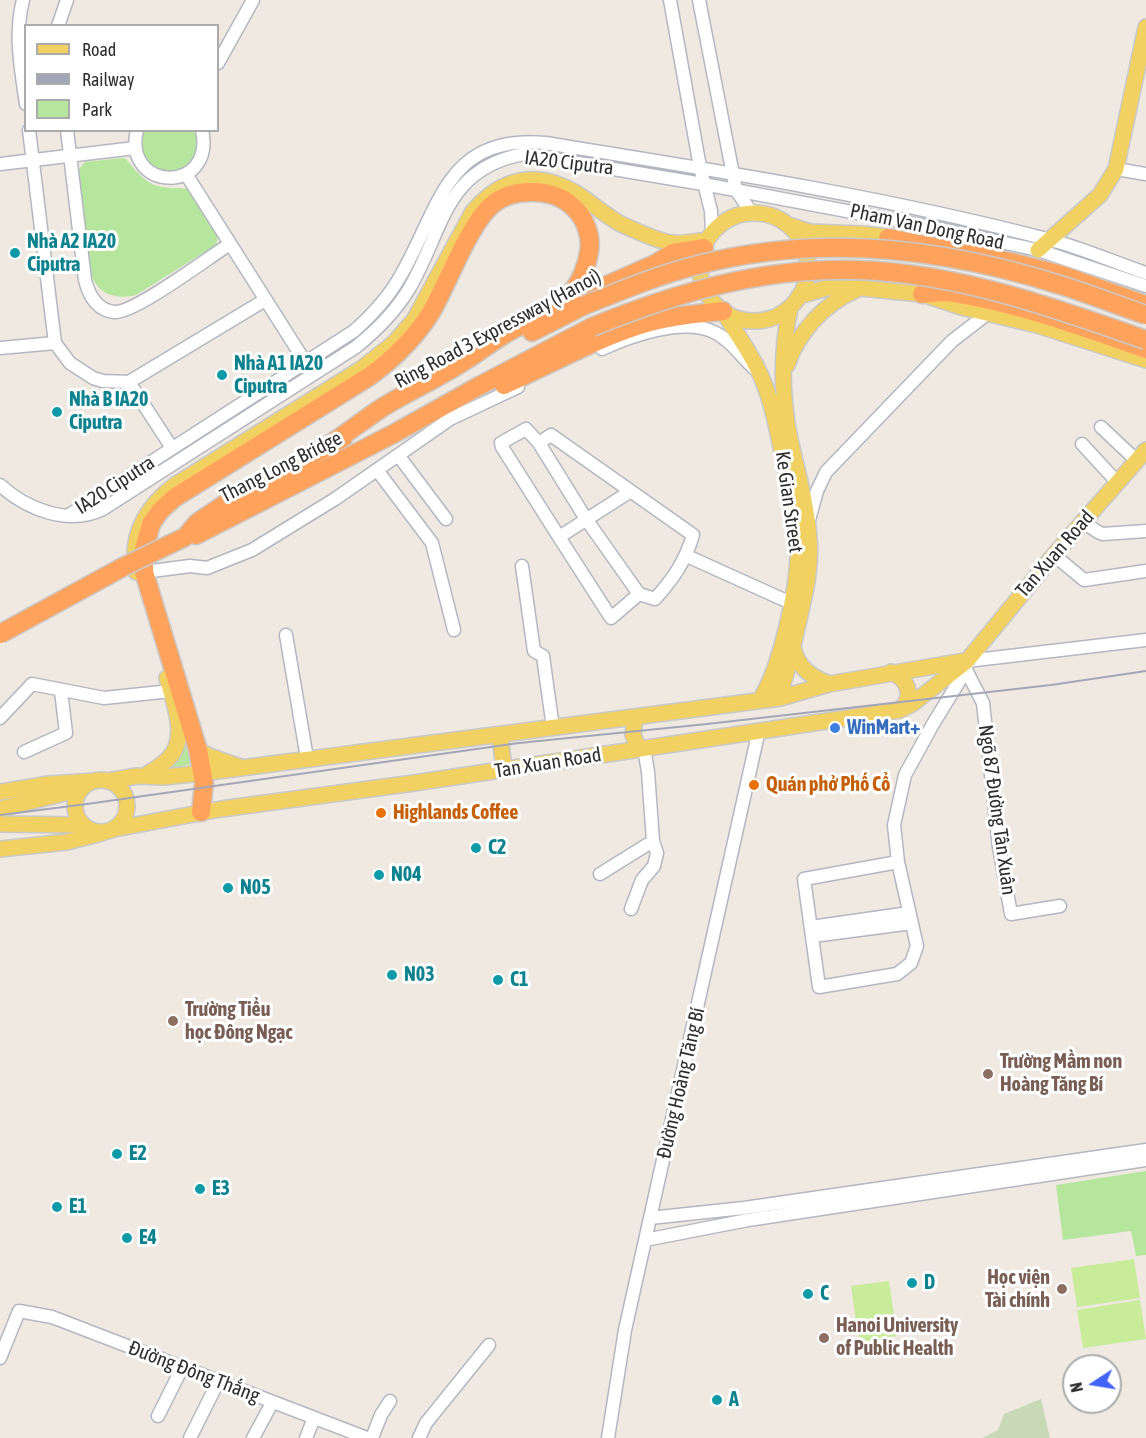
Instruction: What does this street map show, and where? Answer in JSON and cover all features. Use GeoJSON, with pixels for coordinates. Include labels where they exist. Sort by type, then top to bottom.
{"type":"FeatureCollection","features":[{"type":"Feature","properties":{"kind":"highway"},"geometry":{"type":"LineString","coordinates":[[201,812],[204,792],[198,750],[144,572],[144,549],[151,524],[160,512],[191,486],[370,376],[392,359],[428,317],[483,215],[492,205],[503,197],[519,192],[547,193],[564,199],[578,212],[589,237],[590,250],[580,280],[571,293],[543,313],[450,370],[382,408],[332,444]]}},
{"type":"Feature","properties":{"kind":"highway"},"geometry":{"type":"LineString","coordinates":[[888,238],[1011,262],[1062,275],[1146,304]]}},
{"type":"Feature","properties":{"kind":"highway"},"geometry":{"type":"LineString","coordinates":[[543,313],[656,264],[673,253],[708,241]]}},
{"type":"Feature","properties":{"kind":"highway","name":"Ring Road 3 Expressway (Hanoi)"},"geometry":{"type":"LineString","coordinates":[[332,444],[582,306],[646,281],[698,265],[752,254],[826,247],[909,251],[988,266],[1060,285],[1146,313]]}},
{"type":"Feature","properties":{"kind":"highway","name":"Ring Road 3 Expressway (Hanoi)"},"geometry":{"type":"LineString","coordinates":[[395,433],[592,327],[656,302],[718,284],[788,273],[859,270],[941,279],[1001,293],[1146,339]]}},
{"type":"Feature","properties":{"kind":"highway"},"geometry":{"type":"LineString","coordinates":[[922,294],[952,292],[961,294],[1035,313],[1146,348]]}},
{"type":"Feature","properties":{"kind":"highway"},"geometry":{"type":"LineString","coordinates":[[395,433],[548,366],[602,339],[641,324],[671,317],[723,311]]}},
{"type":"Feature","properties":{"kind":"highway","name":"Thang Long Bridge"},"geometry":{"type":"LineString","coordinates":[[0,634],[123,567],[185,537],[202,533],[395,433]]}},
{"type":"Feature","properties":{"kind":"highway","name":"Thang Long Bridge"},"geometry":{"type":"LineString","coordinates":[[185,537],[197,523],[225,504],[332,444]]}},
{"type":"Feature","properties":{"kind":"main road"},"geometry":{"type":"LineString","coordinates":[[1043,245],[1100,195],[1116,169],[1146,27]]}},
{"type":"Feature","properties":{"kind":"main road"},"geometry":{"type":"LineString","coordinates":[[144,776],[168,759],[176,747],[179,733],[178,717],[171,691],[135,570],[136,539],[147,513],[164,494],[383,354],[414,320],[463,228],[484,198],[513,183],[529,180],[561,185],[621,224],[672,243],[708,241]]}},
{"type":"Feature","properties":{"kind":"main road"},"geometry":{"type":"LineString","coordinates":[[794,302],[808,263],[799,236],[789,225],[775,216],[751,212],[729,219],[708,241],[700,271],[704,286],[712,300],[723,311],[739,319],[757,321],[774,317],[794,302],[826,288],[860,288],[922,294],[987,314],[1037,325],[1146,360]]}},
{"type":"Feature","properties":{"kind":"main road","name":"Pham Van Dong Road"},"geometry":{"type":"LineString","coordinates":[[789,225],[810,232],[861,234],[961,244],[1014,255],[1064,269],[1146,297]]}},
{"type":"Feature","properties":{"kind":"main road","name":"Pham Van Dong Road"},"geometry":{"type":"LineString","coordinates":[[888,238],[931,252],[1059,282],[1146,313]]}},
{"type":"Feature","properties":{"kind":"main road"},"geometry":{"type":"LineString","coordinates":[[783,376],[796,344],[814,319],[834,302],[860,288]]}},
{"type":"Feature","properties":{"kind":"main road"},"geometry":{"type":"LineString","coordinates":[[922,294],[950,288],[965,291],[1032,308],[1146,348]]}},
{"type":"Feature","properties":{"kind":"main road","name":"Ke Gian Street"},"geometry":{"type":"LineString","coordinates":[[760,700],[775,668],[791,603],[798,549],[797,497],[783,376],[784,341],[794,302]]}},
{"type":"Feature","properties":{"kind":"main road","name":"Ke Gian Street"},"geometry":{"type":"LineString","coordinates":[[723,311],[760,374],[797,497],[808,522],[810,559],[808,576],[784,684],[778,698]]}},
{"type":"Feature","properties":{"kind":"main road","name":"Tan Xuan Road"},"geometry":{"type":"LineString","coordinates":[[0,849],[68,842],[108,831],[201,812],[504,770],[900,710],[912,704],[966,665],[1054,555],[1141,455]]}},
{"type":"Feature","properties":{"kind":"main road"},"geometry":{"type":"LineString","coordinates":[[793,647],[795,659],[803,670],[829,684]]}},
{"type":"Feature","properties":{"kind":"main road","name":"Tan Xuan Road"},"geometry":{"type":"LineString","coordinates":[[0,792],[50,784],[94,784],[144,776],[164,777],[202,773],[500,735],[778,698],[829,684],[891,672],[966,665]]}},
{"type":"Feature","properties":{"kind":"main road"},"geometry":{"type":"LineString","coordinates":[[891,672],[904,679],[908,688],[907,700],[900,710]]}},
{"type":"Feature","properties":{"kind":"main road"},"geometry":{"type":"LineString","coordinates":[[635,717],[633,735],[641,748]]}},
{"type":"Feature","properties":{"kind":"main road"},"geometry":{"type":"LineString","coordinates":[[500,735],[504,770]]}},
{"type":"Feature","properties":{"kind":"main road"},"geometry":{"type":"LineString","coordinates":[[198,750],[240,767]]}},
{"type":"Feature","properties":{"kind":"main road"},"geometry":{"type":"LineString","coordinates":[[0,809],[94,784],[119,787],[126,799],[124,820],[108,831],[91,831],[78,819],[75,801],[94,784]]}},
{"type":"Feature","properties":{"kind":"main road"},"geometry":{"type":"LineString","coordinates":[[0,824],[82,825]]}},
{"type":"Feature","properties":{"kind":"street"},"geometry":{"type":"LineString","coordinates":[[23,0],[18,28],[18,44],[24,89]]}},
{"type":"Feature","properties":{"kind":"street"},"geometry":{"type":"LineString","coordinates":[[59,24],[67,0]]}},
{"type":"Feature","properties":{"kind":"street"},"geometry":{"type":"LineString","coordinates":[[219,61],[253,0]]}},
{"type":"Feature","properties":{"kind":"street"},"geometry":{"type":"LineString","coordinates":[[670,0],[703,184],[711,211],[708,241]]}},
{"type":"Feature","properties":{"kind":"street"},"geometry":{"type":"LineString","coordinates":[[699,0],[736,190],[751,212]]}},
{"type":"Feature","properties":{"kind":"street"},"geometry":{"type":"LineString","coordinates":[[29,132],[55,343],[70,363],[87,375],[103,381],[129,382],[265,300]]}},
{"type":"Feature","properties":{"kind":"street"},"geometry":{"type":"LineString","coordinates":[[67,132],[85,280],[88,293],[102,308],[115,312],[140,304],[230,244]]}},
{"type":"Feature","properties":{"kind":"street"},"geometry":{"type":"LineString","coordinates":[[137,132],[135,148],[140,162],[156,176],[167,179],[186,174],[198,165],[203,154],[202,132]]}},
{"type":"Feature","properties":{"kind":"street","name":"IA20 Ciputra"},"geometry":{"type":"LineString","coordinates":[[69,515],[354,331],[370,316],[401,275],[445,186],[456,171],[481,153],[509,142],[524,141],[734,172]]}},
{"type":"Feature","properties":{"kind":"street"},"geometry":{"type":"LineString","coordinates":[[0,164],[135,148]]}},
{"type":"Feature","properties":{"kind":"street","name":"IA20 Ciputra"},"geometry":{"type":"LineString","coordinates":[[69,515],[92,514],[103,509],[356,347],[390,316],[410,287],[456,193],[467,180],[495,161],[524,154],[703,184]]}},
{"type":"Feature","properties":{"kind":"street"},"geometry":{"type":"LineString","coordinates":[[1116,169],[1146,174]]}},
{"type":"Feature","properties":{"kind":"street","name":"Pham Van Dong Road"},"geometry":{"type":"LineString","coordinates":[[734,172],[890,203],[1146,273]]}},
{"type":"Feature","properties":{"kind":"street"},"geometry":{"type":"LineString","coordinates":[[186,174],[313,374]]}},
{"type":"Feature","properties":{"kind":"street","name":"Pham Van Dong Road"},"geometry":{"type":"LineString","coordinates":[[703,184],[921,225],[1043,245],[1146,286]]}},
{"type":"Feature","properties":{"kind":"street"},"geometry":{"type":"LineString","coordinates":[[714,332],[723,311]]}},
{"type":"Feature","properties":{"kind":"street"},"geometry":{"type":"LineString","coordinates":[[808,522],[817,491],[826,472],[952,341],[987,314]]}},
{"type":"Feature","properties":{"kind":"street"},"geometry":{"type":"LineString","coordinates":[[144,572],[190,566],[207,568],[252,550],[292,528],[450,419],[604,348],[658,330],[680,327],[714,332],[731,344],[760,374]]}},
{"type":"Feature","properties":{"kind":"street"},"geometry":{"type":"LineString","coordinates":[[0,348],[55,343]]}},
{"type":"Feature","properties":{"kind":"street"},"geometry":{"type":"LineString","coordinates":[[129,382],[172,448]]}},
{"type":"Feature","properties":{"kind":"street"},"geometry":{"type":"LineString","coordinates":[[1101,427],[1141,455]]}},
{"type":"Feature","properties":{"kind":"street"},"geometry":{"type":"LineString","coordinates":[[539,443],[551,435],[693,535],[687,556],[675,576],[655,600],[639,594],[586,519],[539,443],[526,429],[501,443],[611,618],[639,594]]}},
{"type":"Feature","properties":{"kind":"street"},"geometry":{"type":"LineString","coordinates":[[1082,444],[1117,482]]}},
{"type":"Feature","properties":{"kind":"street"},"geometry":{"type":"LineString","coordinates":[[398,455],[446,519]]}},
{"type":"Feature","properties":{"kind":"street"},"geometry":{"type":"LineString","coordinates":[[377,470],[432,543],[454,630]]}},
{"type":"Feature","properties":{"kind":"street"},"geometry":{"type":"LineString","coordinates":[[0,485],[13,497],[40,511],[69,515]]}},
{"type":"Feature","properties":{"kind":"street"},"geometry":{"type":"LineString","coordinates":[[559,537],[631,491]]}},
{"type":"Feature","properties":{"kind":"street"},"geometry":{"type":"LineString","coordinates":[[1083,522],[1103,534],[1146,531]]}},
{"type":"Feature","properties":{"kind":"street"},"geometry":{"type":"LineString","coordinates":[[1054,555],[1084,580],[1146,572]]}},
{"type":"Feature","properties":{"kind":"street"},"geometry":{"type":"LineString","coordinates":[[687,556],[791,603]]}},
{"type":"Feature","properties":{"kind":"street"},"geometry":{"type":"LineString","coordinates":[[522,566],[534,651],[543,656],[553,728]]}},
{"type":"Feature","properties":{"kind":"street"},"geometry":{"type":"LineString","coordinates":[[286,635],[307,758]]}},
{"type":"Feature","properties":{"kind":"street"},"geometry":{"type":"LineString","coordinates":[[898,862],[804,879],[819,987],[897,974],[910,963],[917,945],[898,862],[894,825],[905,775],[966,665],[1146,640]]}},
{"type":"Feature","properties":{"kind":"street","name":"Ngõ 87 Đường Tân Xuân"},"geometry":{"type":"LineString","coordinates":[[966,665],[983,703],[999,847],[1011,914],[1060,906]]}},
{"type":"Feature","properties":{"kind":"street"},"geometry":{"type":"LineString","coordinates":[[0,718],[32,684],[109,698],[171,691]]}},
{"type":"Feature","properties":{"kind":"street"},"geometry":{"type":"LineString","coordinates":[[24,752],[66,734],[61,691]]}},
{"type":"Feature","properties":{"kind":"street","name":"Đường Hoàng Tăng Bí"},"geometry":{"type":"LineString","coordinates":[[608,1438],[625,1330],[759,730]]}},
{"type":"Feature","properties":{"kind":"street"},"geometry":{"type":"LineString","coordinates":[[631,909],[642,880],[654,866],[657,853],[653,841],[648,772],[641,748]]}},
{"type":"Feature","properties":{"kind":"street"},"geometry":{"type":"LineString","coordinates":[[600,874],[653,841]]}},
{"type":"Feature","properties":{"kind":"street"},"geometry":{"type":"LineString","coordinates":[[812,931],[910,918]]}},
{"type":"Feature","properties":{"kind":"street"},"geometry":{"type":"LineString","coordinates":[[650,1218],[756,1206],[1146,1150]]}},
{"type":"Feature","properties":{"kind":"street"},"geometry":{"type":"LineString","coordinates":[[645,1240],[748,1220],[1146,1160]]}},
{"type":"Feature","properties":{"kind":"street","name":"Đường Đông Thắng"},"geometry":{"type":"LineString","coordinates":[[0,1358],[19,1311],[52,1317],[367,1438]]}},
{"type":"Feature","properties":{"kind":"street"},"geometry":{"type":"LineString","coordinates":[[418,1438],[426,1423],[489,1345]]}},
{"type":"Feature","properties":{"kind":"street"},"geometry":{"type":"LineString","coordinates":[[158,1416],[182,1368]]}},
{"type":"Feature","properties":{"kind":"street"},"geometry":{"type":"LineString","coordinates":[[190,1438],[218,1382]]}},
{"type":"Feature","properties":{"kind":"street"},"geometry":{"type":"LineString","coordinates":[[372,1438],[381,1415],[390,1401]]}},
{"type":"Feature","properties":{"kind":"street"},"geometry":{"type":"LineString","coordinates":[[254,1438],[272,1403]]}},
{"type":"Feature","properties":{"kind":"street"},"geometry":{"type":"LineString","coordinates":[[306,1438],[314,1418]]}},
{"type":"Feature","properties":{"kind":"green space"},"geometry":{"type":"Polygon","coordinates":[[[143,132],[195,132],[198,145],[195,157],[187,165],[165,172],[154,169],[146,162],[141,150],[143,132]]]}},
{"type":"Feature","properties":{"kind":"green space"},"geometry":{"type":"Polygon","coordinates":[[[126,159],[142,177],[157,186],[187,189],[218,237],[216,245],[136,295],[121,297],[108,294],[97,286],[90,272],[79,169],[85,162],[126,159]]]}},
{"type":"Feature","properties":{"kind":"green space"},"geometry":{"type":"Polygon","coordinates":[[[186,731],[196,763],[160,771],[186,731]]]}},
{"type":"Feature","properties":{"kind":"green space"},"geometry":{"type":"Polygon","coordinates":[[[1146,1171],[1146,1255],[1136,1256],[1131,1231],[1063,1240],[1056,1185],[1146,1171]]]}},
{"type":"Feature","properties":{"kind":"green space"},"geometry":{"type":"Polygon","coordinates":[[[1134,1259],[1140,1298],[1077,1307],[1071,1268],[1134,1259]]]}},
{"type":"Feature","properties":{"kind":"green space"},"geometry":{"type":"Polygon","coordinates":[[[889,1281],[897,1336],[859,1342],[851,1286],[889,1281]]]}},
{"type":"Feature","properties":{"kind":"green space"},"geometry":{"type":"Polygon","coordinates":[[[1140,1300],[1146,1339],[1083,1348],[1077,1310],[1140,1300]]]}},
{"type":"Feature","properties":{"kind":"green space"},"geometry":{"type":"Polygon","coordinates":[[[1041,1399],[1050,1438],[982,1438],[998,1430],[1004,1414],[1041,1399]]]}},
{"type":"Feature","properties":{"kind":"railway"},"geometry":{"type":"LineString","coordinates":[[0,815],[519,743],[1051,685],[1146,671]]}},
{"type":"Feature","properties":{"kind":"place","name":"Nhà A2 IA20 Ciputra"},"geometry":{"type":"Point","coordinates":[15,253]}},
{"type":"Feature","properties":{"kind":"place","name":"Nhà A1 IA20 Ciputra"},"geometry":{"type":"Point","coordinates":[222,375]}},
{"type":"Feature","properties":{"kind":"place","name":"Nhà B IA20 Ciputra"},"geometry":{"type":"Point","coordinates":[57,412]}},
{"type":"Feature","properties":{"kind":"place","name":"WinMart+"},"geometry":{"type":"Point","coordinates":[835,728]}},
{"type":"Feature","properties":{"kind":"place","name":"Quán phở Phố Cổ"},"geometry":{"type":"Point","coordinates":[754,785]}},
{"type":"Feature","properties":{"kind":"place","name":"Highlands Coffee"},"geometry":{"type":"Point","coordinates":[381,813]}},
{"type":"Feature","properties":{"kind":"place","name":"C2"},"geometry":{"type":"Point","coordinates":[476,848]}},
{"type":"Feature","properties":{"kind":"place","name":"N04"},"geometry":{"type":"Point","coordinates":[379,875]}},
{"type":"Feature","properties":{"kind":"place","name":"N05"},"geometry":{"type":"Point","coordinates":[228,888]}},
{"type":"Feature","properties":{"kind":"place","name":"N03"},"geometry":{"type":"Point","coordinates":[392,975]}},
{"type":"Feature","properties":{"kind":"place","name":"C1"},"geometry":{"type":"Point","coordinates":[498,980]}},
{"type":"Feature","properties":{"kind":"place","name":"Trường Tiểu học Đông Ngạc"},"geometry":{"type":"Point","coordinates":[173,1021]}},
{"type":"Feature","properties":{"kind":"place","name":"Trường Mầm non Hoàng Tăng Bí"},"geometry":{"type":"Point","coordinates":[988,1074]}},
{"type":"Feature","properties":{"kind":"place","name":"E2"},"geometry":{"type":"Point","coordinates":[117,1154]}},
{"type":"Feature","properties":{"kind":"place","name":"E3"},"geometry":{"type":"Point","coordinates":[200,1189]}},
{"type":"Feature","properties":{"kind":"place","name":"E1"},"geometry":{"type":"Point","coordinates":[57,1207]}},
{"type":"Feature","properties":{"kind":"place","name":"E4"},"geometry":{"type":"Point","coordinates":[127,1238]}},
{"type":"Feature","properties":{"kind":"place","name":"D"},"geometry":{"type":"Point","coordinates":[912,1283]}},
{"type":"Feature","properties":{"kind":"place","name":"Học viện Tài chính"},"geometry":{"type":"Point","coordinates":[1062,1289]}},
{"type":"Feature","properties":{"kind":"place","name":"C"},"geometry":{"type":"Point","coordinates":[808,1294]}},
{"type":"Feature","properties":{"kind":"place","name":"Hanoi University of Public Health"},"geometry":{"type":"Point","coordinates":[824,1338]}},
{"type":"Feature","properties":{"kind":"place","name":"A"},"geometry":{"type":"Point","coordinates":[717,1400]}}]}
